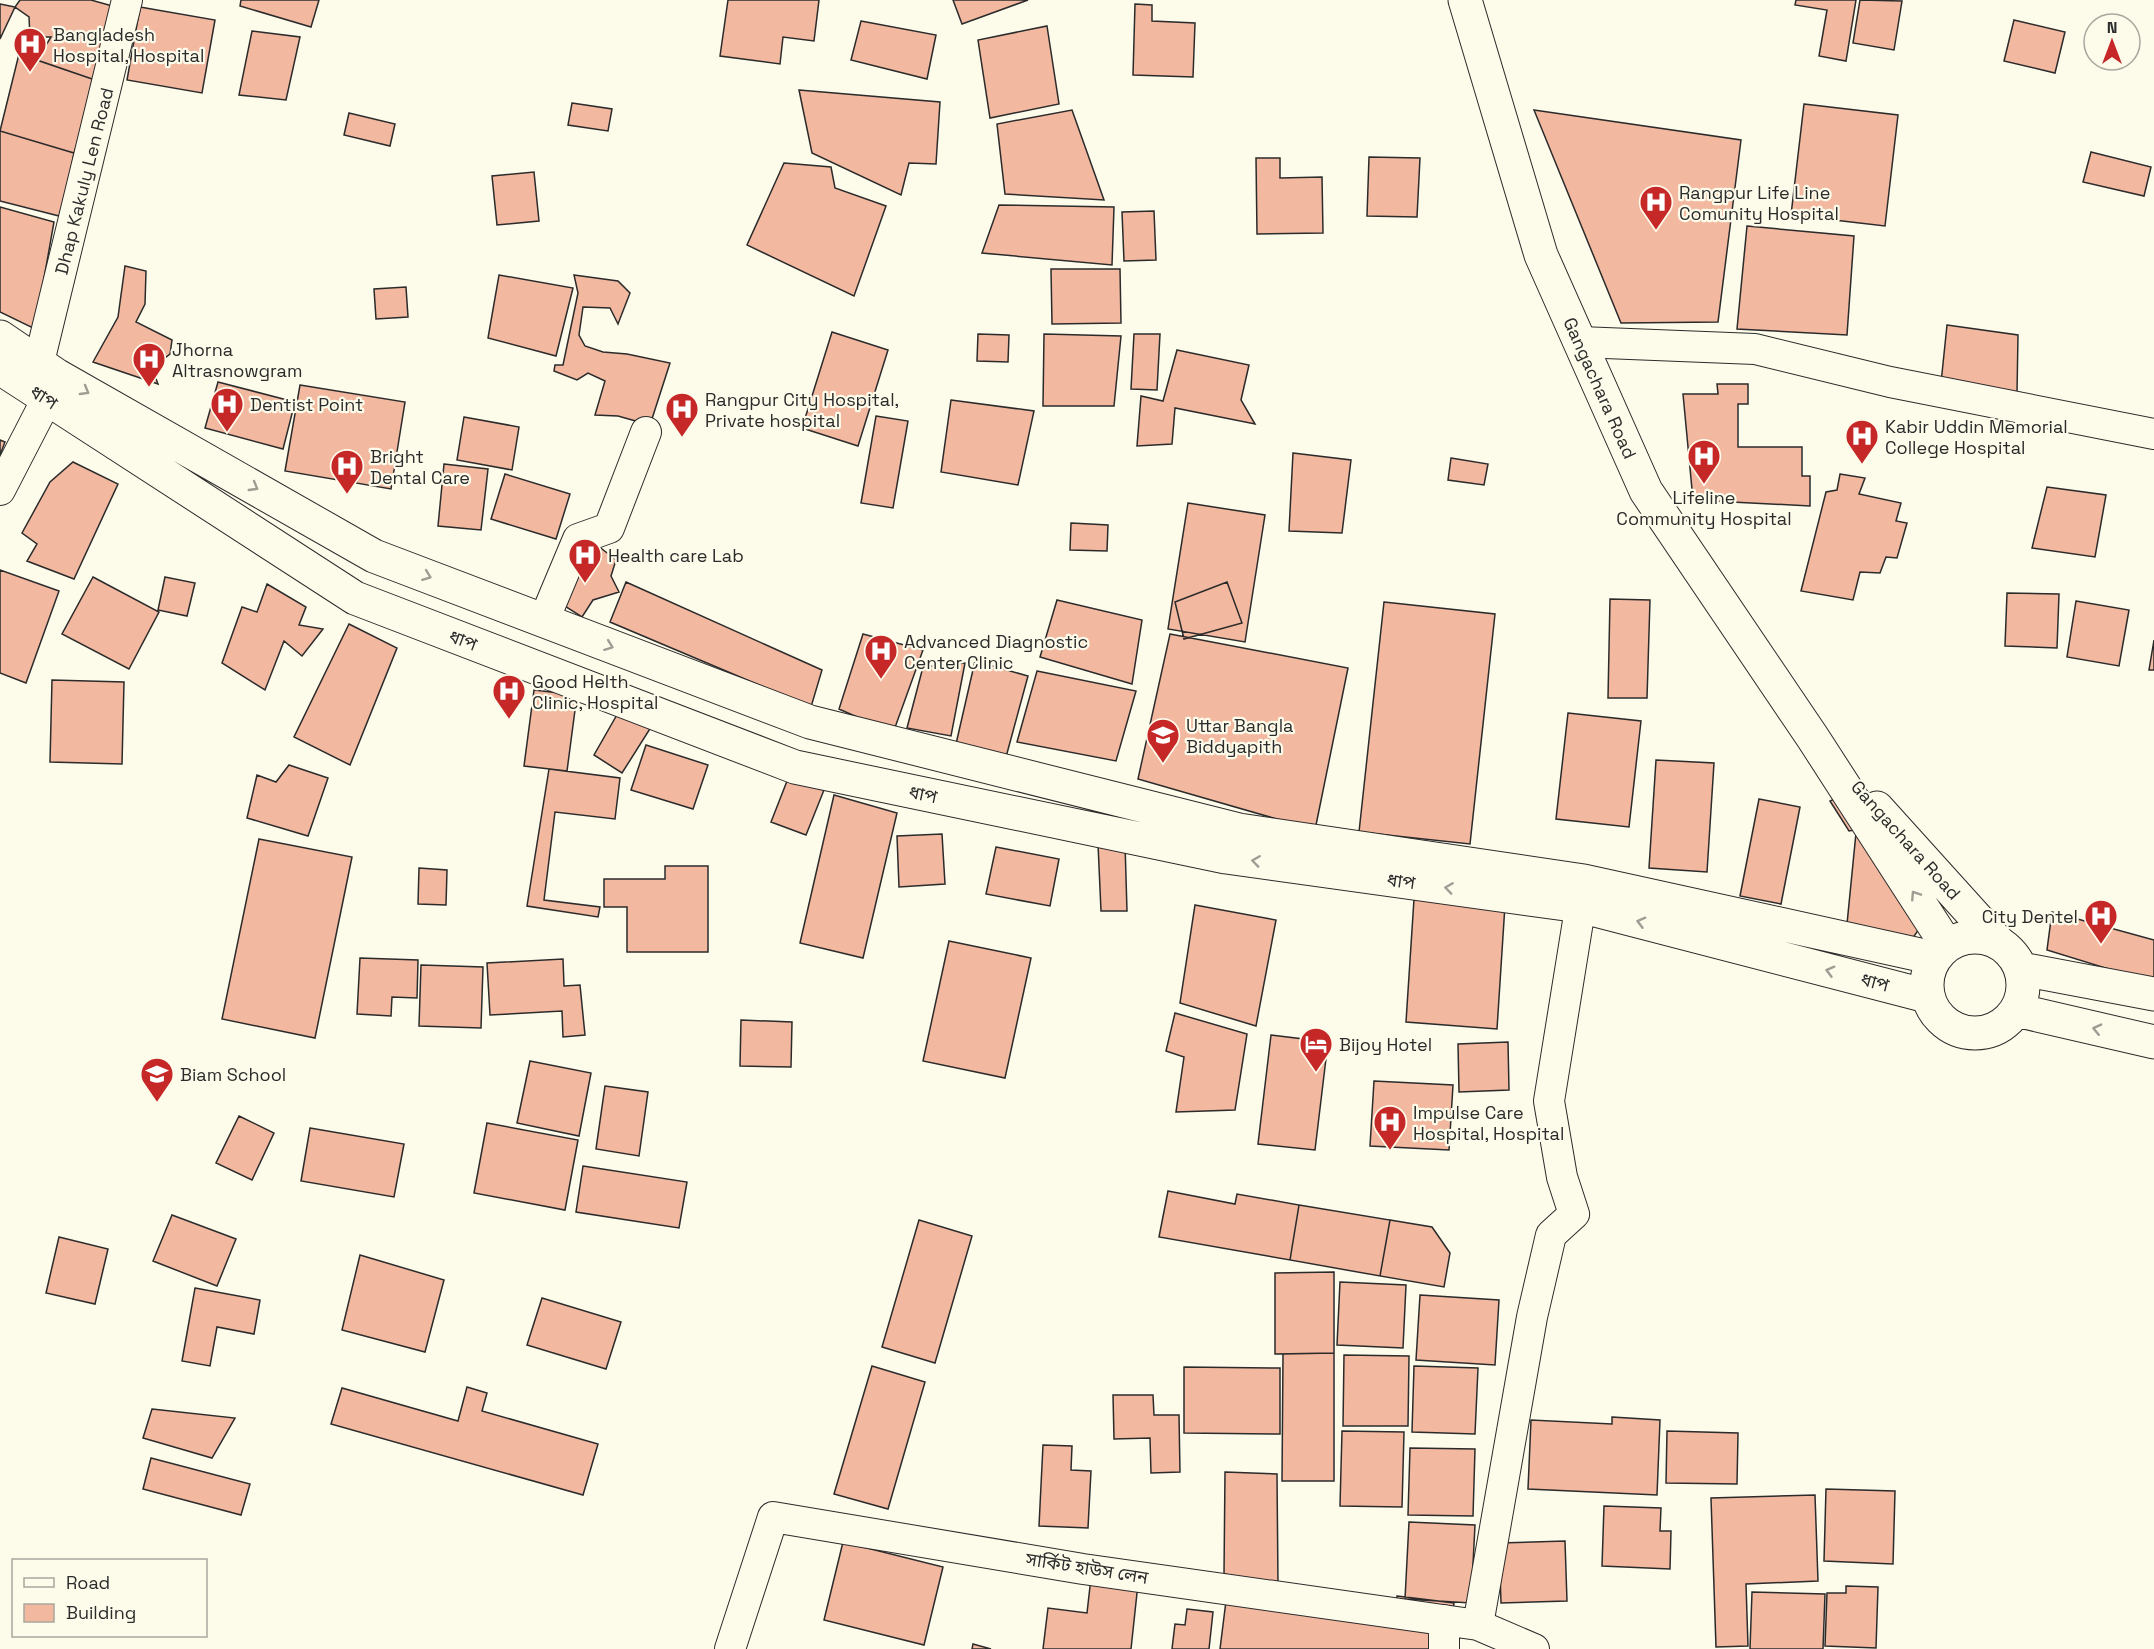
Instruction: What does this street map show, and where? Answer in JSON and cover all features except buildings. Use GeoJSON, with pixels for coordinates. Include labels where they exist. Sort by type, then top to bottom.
{"type":"FeatureCollection","features":[{"type":"Feature","properties":{"kind":"main road","name":"Gangachara Road"},"geometry":{"type":"LineString","coordinates":[[1465,0],[1542,255],[1646,491],[1813,738],[1940,951]]}},
{"type":"Feature","properties":{"kind":"main road","name":"ধাপ"},"geometry":{"type":"LineString","coordinates":[[0,337],[47,379],[355,598],[795,767],[1227,857],[1582,893],[1927,996]]}},
{"type":"Feature","properties":{"kind":"main road","name":"ধাপ"},"geometry":{"type":"LineString","coordinates":[[0,368],[47,379],[374,556],[810,722],[1239,830],[1582,893],[1940,951],[1963,937],[1981,936],[1998,942]]}},
{"type":"Feature","properties":{"kind":"main road","name":"Gangachara Road"},"geometry":{"type":"LineString","coordinates":[[1813,738],[1998,942]]}},
{"type":"Feature","properties":{"kind":"main road"},"geometry":{"type":"LineString","coordinates":[[1940,951],[1928,969],[1927,996],[1935,1013],[1949,1026],[1967,1033],[1986,1032],[2003,1024],[2016,1010],[2022,997],[2024,983],[2021,969],[2012,953],[1998,942]]}},
{"type":"Feature","properties":{"kind":"main road"},"geometry":{"type":"LineString","coordinates":[[2021,969],[2154,994]]}},
{"type":"Feature","properties":{"kind":"main road"},"geometry":{"type":"LineString","coordinates":[[2016,1010],[2154,1042]]}},
{"type":"Feature","properties":{"kind":"street","name":"Dhap Kakuly Len Road"},"geometry":{"type":"LineString","coordinates":[[0,490],[47,379],[127,0]]}},
{"type":"Feature","properties":{"kind":"street"},"geometry":{"type":"LineString","coordinates":[[1580,342],[1755,349],[1890,382],[2154,434]]}},
{"type":"Feature","properties":{"kind":"street"},"geometry":{"type":"LineString","coordinates":[[544,620],[578,539],[609,528],[646,432]]}},
{"type":"Feature","properties":{"kind":"street"},"geometry":{"type":"LineString","coordinates":[[1478,1625],[1532,1317],[1551,1235],[1574,1214],[1562,1177],[1550,1101],[1582,893]]}},
{"type":"Feature","properties":{"kind":"street","name":"সার্কিট হাউস লেন"},"geometry":{"type":"LineString","coordinates":[[730,1649],[773,1517],[1083,1569],[1444,1635],[1478,1625],[1534,1649]]}},
{"type":"Feature","properties":{"kind":"place","name":"Bangladesh Hospital, Hospital"},"geometry":{"type":"Point","coordinates":[30,73]}},
{"type":"Feature","properties":{"kind":"place","name":"Rangpur Life Line Comunity Hospital"},"geometry":{"type":"Point","coordinates":[1656,231]}},
{"type":"Feature","properties":{"kind":"place","name":"Jhorna Altrasnowgram"},"geometry":{"type":"Point","coordinates":[149,388]}},
{"type":"Feature","properties":{"kind":"place","name":"Dentist Point"},"geometry":{"type":"Point","coordinates":[227,433]}},
{"type":"Feature","properties":{"kind":"place","name":"Rangpur City Hospital, Private hospital"},"geometry":{"type":"Point","coordinates":[682,438]}},
{"type":"Feature","properties":{"kind":"place","name":"Kabir Uddin Memorial College Hospital"},"geometry":{"type":"Point","coordinates":[1862,465]}},
{"type":"Feature","properties":{"kind":"place","name":"Lifeline Community Hospital"},"geometry":{"type":"Point","coordinates":[1704,485]}},
{"type":"Feature","properties":{"kind":"place","name":"Bright Dental Care"},"geometry":{"type":"Point","coordinates":[347,495]}},
{"type":"Feature","properties":{"kind":"place","name":"Health care Lab"},"geometry":{"type":"Point","coordinates":[585,584]}},
{"type":"Feature","properties":{"kind":"place","name":"Advanced Diagnostic Center Clinic"},"geometry":{"type":"Point","coordinates":[881,680]}},
{"type":"Feature","properties":{"kind":"place","name":"Good Helth Clinic, Hospital"},"geometry":{"type":"Point","coordinates":[509,720]}},
{"type":"Feature","properties":{"kind":"place","name":"Uttar Bangla Biddyapith"},"geometry":{"type":"Point","coordinates":[1163,764]}},
{"type":"Feature","properties":{"kind":"place","name":"City Dentel"},"geometry":{"type":"Point","coordinates":[2101,945]}},
{"type":"Feature","properties":{"kind":"place","name":"Bijoy Hotel"},"geometry":{"type":"Point","coordinates":[1316,1073]}},
{"type":"Feature","properties":{"kind":"place","name":"Biam School"},"geometry":{"type":"Point","coordinates":[157,1103]}},
{"type":"Feature","properties":{"kind":"place","name":"Impulse Care Hospital, Hospital"},"geometry":{"type":"Point","coordinates":[1390,1151]}}]}
